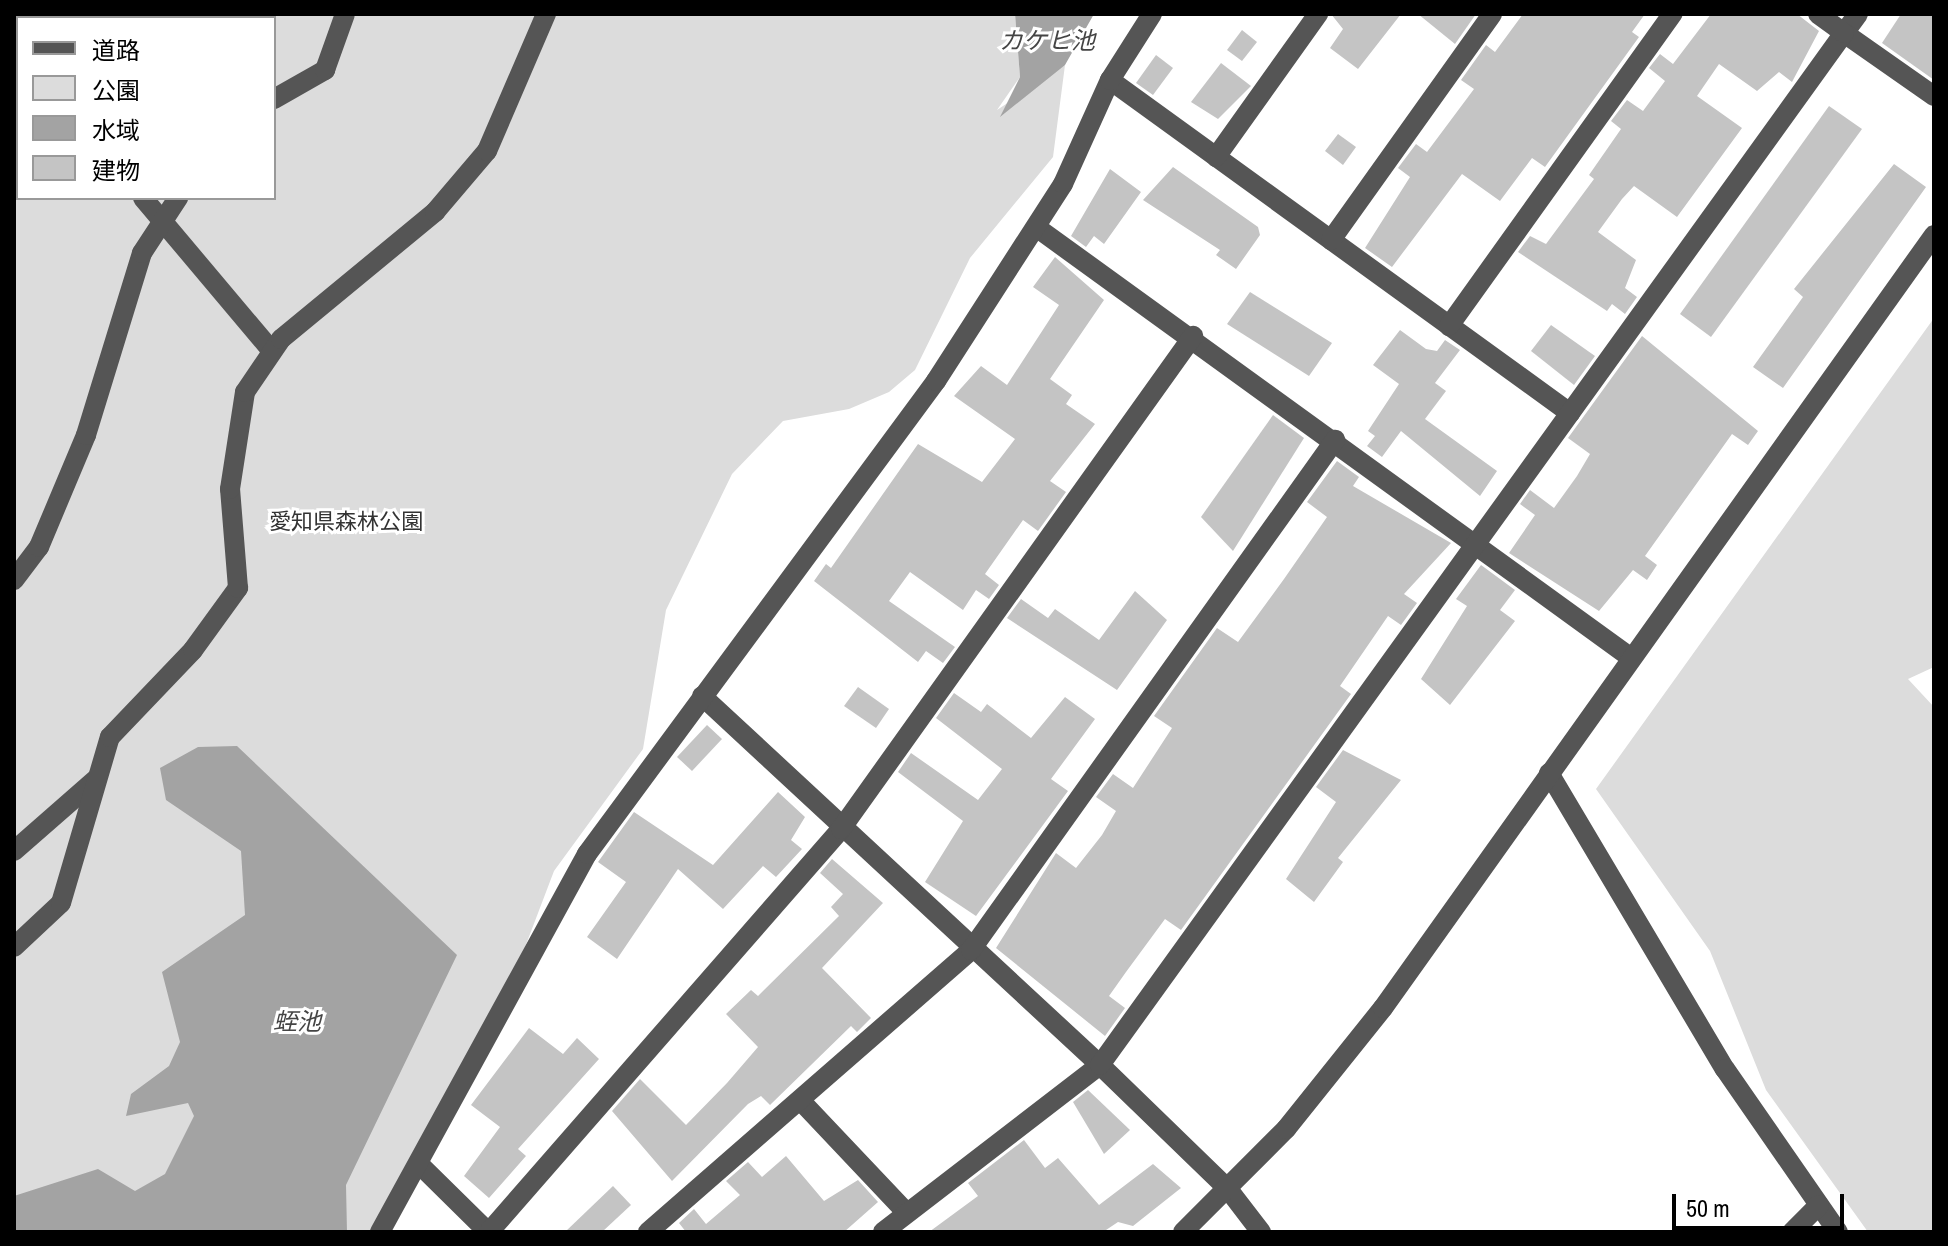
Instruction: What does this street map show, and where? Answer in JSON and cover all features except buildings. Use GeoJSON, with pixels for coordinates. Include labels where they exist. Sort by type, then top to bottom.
{"type":"FeatureCollection","features":[{"type":"Feature","properties":{"kind":"street"},"geometry":{"type":"LineString","coordinates":[[276,98],[325,70],[345,14]]}},
{"type":"Feature","properties":{"kind":"street"},"geometry":{"type":"LineString","coordinates":[[14,947],[61,903],[110,737],[193,650],[238,588],[234,447],[245,392],[272,351],[316,305],[435,212],[487,151],[546,14]]}},
{"type":"Feature","properties":{"kind":"street"},"geometry":{"type":"LineString","coordinates":[[380,1232],[420,1165],[587,854],[936,381],[1036,227],[1110,80],[1152,14]]}},
{"type":"Feature","properties":{"kind":"street"},"geometry":{"type":"LineString","coordinates":[[1216,157],[1318,14]]}},
{"type":"Feature","properties":{"kind":"street"},"geometry":{"type":"LineString","coordinates":[[1331,240],[1492,14]]}},
{"type":"Feature","properties":{"kind":"street"},"geometry":{"type":"LineString","coordinates":[[1449,326],[1672,14]]}},
{"type":"Feature","properties":{"kind":"street"},"geometry":{"type":"LineString","coordinates":[[1818,14],[1934,96]]}},
{"type":"Feature","properties":{"kind":"street"},"geometry":{"type":"LineString","coordinates":[[883,1232],[1100,1065],[1858,14]]}},
{"type":"Feature","properties":{"kind":"street"},"geometry":{"type":"LineString","coordinates":[[1110,80],[1570,413]]}},
{"type":"Feature","properties":{"kind":"street"},"geometry":{"type":"LineString","coordinates":[[144,200],[163,227],[272,351]]}},
{"type":"Feature","properties":{"kind":"street"},"geometry":{"type":"LineString","coordinates":[[14,580],[39,547],[80,449],[122,336],[142,253],[163,227],[177,200]]}},
{"type":"Feature","properties":{"kind":"street"},"geometry":{"type":"LineString","coordinates":[[1036,227],[1193,336],[1630,657]]}},
{"type":"Feature","properties":{"kind":"street"},"geometry":{"type":"LineString","coordinates":[[1183,1232],[1228,1189],[1383,1008],[1630,657],[1934,235]]}},
{"type":"Feature","properties":{"kind":"street"},"geometry":{"type":"LineString","coordinates":[[420,1165],[488,1232],[841,829],[1193,336]]}},
{"type":"Feature","properties":{"kind":"street"},"geometry":{"type":"LineString","coordinates":[[648,1232],[971,950],[1335,440]]}},
{"type":"Feature","properties":{"kind":"street"},"geometry":{"type":"LineString","coordinates":[[702,696],[971,950],[1100,1065],[1228,1189],[1261,1232]]}},
{"type":"Feature","properties":{"kind":"street"},"geometry":{"type":"LineString","coordinates":[[1549,773],[1725,1069],[1838,1232]]}},
{"type":"Feature","properties":{"kind":"street"},"geometry":{"type":"LineString","coordinates":[[14,851],[96,779]]}},
{"type":"Feature","properties":{"kind":"street"},"geometry":{"type":"LineString","coordinates":[[800,1100],[906,1212]]}},
{"type":"Feature","properties":{"kind":"street"},"geometry":{"type":"LineString","coordinates":[[1792,1232],[1819,1205]]}},
{"type":"Feature","properties":{"kind":"green space","name":"愛知県森林公園"},"geometry":{"type":"Polygon","coordinates":[[[14,14],[1015,14],[1020,77],[997,110],[1065,65],[1053,157],[970,258],[915,370],[889,392],[849,409],[783,421],[732,474],[666,610],[643,749],[554,871],[511,984],[371,1232],[14,1232],[14,14]]]}},
{"type":"Feature","properties":{"kind":"green space"},"geometry":{"type":"Polygon","coordinates":[[[1934,318],[1934,667],[1908,679],[1934,707],[1934,1232],[1868,1232],[1766,1090],[1710,951],[1596,789],[1934,318]]]}},
{"type":"Feature","properties":{"kind":"water","name":"カケヒ池"},"geometry":{"type":"Polygon","coordinates":[[[1015,14],[1094,14],[1065,65],[1000,117],[1020,77],[1015,14]]]}},
{"type":"Feature","properties":{"kind":"water","name":"蛭池"},"geometry":{"type":"Polygon","coordinates":[[[237,746],[457,955],[346,1185],[347,1232],[14,1232],[14,1196],[98,1169],[135,1191],[165,1174],[194,1116],[188,1103],[126,1116],[131,1094],[169,1066],[180,1042],[162,972],[245,915],[241,851],[166,800],[160,768],[198,747],[237,746]]]}}]}
